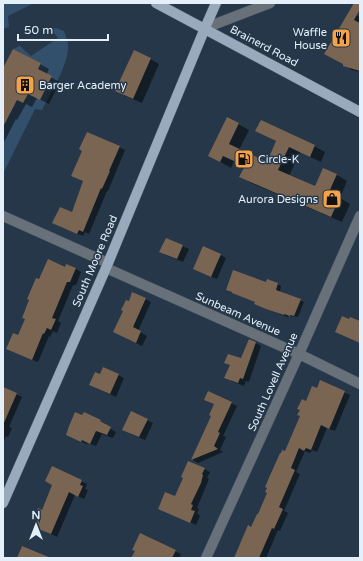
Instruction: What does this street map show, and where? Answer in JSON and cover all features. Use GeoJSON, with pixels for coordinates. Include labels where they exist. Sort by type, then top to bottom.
{"type":"FeatureCollection","features":[{"type":"Feature","properties":{"kind":"main road","name":"Brainerd Road"},"geometry":{"type":"LineString","coordinates":[[156,3],[360,112]]}},
{"type":"Feature","properties":{"kind":"main road","name":"South Moore Road"},"geometry":{"type":"LineString","coordinates":[[3,502],[107,266],[216,3]]}},
{"type":"Feature","properties":{"kind":"street"},"geometry":{"type":"LineString","coordinates":[[205,28],[270,3]]}},
{"type":"Feature","properties":{"kind":"street","name":"Sunbeam Avenue"},"geometry":{"type":"LineString","coordinates":[[3,216],[360,384]]}},
{"type":"Feature","properties":{"kind":"street","name":"South Lovell Avenue"},"geometry":{"type":"LineString","coordinates":[[206,558],[360,216]]}},
{"type":"Feature","properties":{"kind":"shaded area"},"geometry":{"type":"Polygon","coordinates":[[[3,3],[34,3],[8,16],[9,27],[3,29],[3,3]]]}},
{"type":"Feature","properties":{"kind":"shaded area"},"geometry":{"type":"Polygon","coordinates":[[[56,28],[64,31],[68,46],[62,70],[42,110],[35,109],[3,174],[3,122],[17,100],[23,103],[28,94],[40,100],[52,77],[38,69],[41,63],[13,49],[20,46],[31,56],[58,38],[51,29],[56,28]]]}},
{"type":"Feature","properties":{"kind":"building"},"geometry":{"type":"Polygon","coordinates":[[[354,3],[360,3],[360,9],[354,20],[360,23],[360,71],[343,66],[343,64],[324,54],[354,3]]]}},
{"type":"Feature","properties":{"kind":"building","name":"Barger Academy"},"geometry":{"type":"Polygon","coordinates":[[[13,49],[41,63],[38,69],[52,76],[40,100],[28,94],[23,103],[17,100],[3,127],[3,68],[13,49]]]}},
{"type":"Feature","properties":{"kind":"building"},"geometry":{"type":"Polygon","coordinates":[[[134,50],[151,58],[133,99],[115,91],[134,50]]]}},
{"type":"Feature","properties":{"kind":"building","name":"Circle-K"},"geometry":{"type":"Polygon","coordinates":[[[227,117],[239,123],[229,144],[267,162],[276,141],[255,131],[261,120],[315,145],[310,157],[289,147],[278,170],[315,186],[323,168],[337,174],[329,192],[340,197],[331,217],[239,177],[245,166],[223,156],[220,162],[208,156],[227,117]]]}},
{"type":"Feature","properties":{"kind":"building"},"geometry":{"type":"Polygon","coordinates":[[[87,132],[120,146],[83,232],[79,230],[77,234],[52,223],[60,207],[72,212],[83,181],[71,176],[82,151],[79,149],[87,132]]]}},
{"type":"Feature","properties":{"kind":"building"},"geometry":{"type":"Polygon","coordinates":[[[166,238],[183,245],[177,259],[159,252],[166,238]]]}},
{"type":"Feature","properties":{"kind":"building"},"geometry":{"type":"Polygon","coordinates":[[[203,246],[221,254],[211,277],[193,269],[203,246]]]}},
{"type":"Feature","properties":{"kind":"building"},"geometry":{"type":"Polygon","coordinates":[[[48,259],[65,267],[66,264],[76,268],[70,282],[67,282],[52,318],[56,319],[51,330],[47,328],[44,334],[43,333],[32,360],[6,349],[13,333],[18,335],[25,319],[22,318],[29,300],[27,299],[36,278],[39,279],[48,259]]]}},
{"type":"Feature","properties":{"kind":"building"},"geometry":{"type":"Polygon","coordinates":[[[233,270],[266,282],[267,279],[278,283],[276,290],[301,299],[294,316],[284,315],[266,309],[254,304],[255,302],[226,290],[233,270]]]}},
{"type":"Feature","properties":{"kind":"building"},"geometry":{"type":"Polygon","coordinates":[[[132,292],[146,298],[133,327],[141,331],[136,343],[113,332],[123,311],[121,310],[126,300],[129,301],[132,292]]]}},
{"type":"Feature","properties":{"kind":"building"},"geometry":{"type":"Polygon","coordinates":[[[342,316],[360,321],[360,343],[335,332],[342,316]]]}},
{"type":"Feature","properties":{"kind":"building"},"geometry":{"type":"Polygon","coordinates":[[[249,339],[256,342],[243,379],[240,378],[238,383],[224,378],[230,365],[224,363],[228,354],[241,358],[249,339]]]}},
{"type":"Feature","properties":{"kind":"building"},"geometry":{"type":"Polygon","coordinates":[[[103,367],[119,374],[110,394],[89,385],[95,372],[100,374],[103,367]]]}},
{"type":"Feature","properties":{"kind":"building"},"geometry":{"type":"Polygon","coordinates":[[[320,380],[345,391],[331,425],[329,429],[321,425],[311,450],[306,448],[304,451],[299,448],[291,468],[295,470],[279,507],[283,509],[274,529],[272,528],[259,558],[234,558],[248,525],[251,527],[258,514],[267,493],[265,492],[267,488],[265,487],[268,480],[280,453],[282,450],[285,451],[300,416],[297,415],[300,410],[297,409],[302,399],[306,401],[312,386],[317,388],[320,380]]]}},
{"type":"Feature","properties":{"kind":"building"},"geometry":{"type":"Polygon","coordinates":[[[3,387],[17,393],[3,425],[3,387]]]}},
{"type":"Feature","properties":{"kind":"building"},"geometry":{"type":"Polygon","coordinates":[[[208,391],[232,402],[218,432],[220,433],[214,446],[218,449],[191,460],[211,416],[209,415],[214,404],[204,400],[208,391]]]}},
{"type":"Feature","properties":{"kind":"building"},"geometry":{"type":"Polygon","coordinates":[[[131,411],[148,419],[139,437],[122,430],[131,411]]]}},
{"type":"Feature","properties":{"kind":"building"},"geometry":{"type":"Polygon","coordinates":[[[75,412],[82,415],[84,412],[101,420],[100,421],[111,427],[107,435],[96,431],[90,444],[82,440],[81,442],[66,435],[75,412]]]}},
{"type":"Feature","properties":{"kind":"building"},"geometry":{"type":"Polygon","coordinates":[[[188,461],[205,468],[202,474],[201,483],[191,504],[193,505],[191,510],[195,511],[190,523],[158,509],[165,492],[175,496],[183,478],[181,477],[188,461]]]}},
{"type":"Feature","properties":{"kind":"building"},"geometry":{"type":"Polygon","coordinates":[[[52,466],[82,480],[80,485],[83,486],[78,497],[69,492],[51,534],[33,527],[38,508],[42,510],[52,485],[45,481],[52,466]]]}},
{"type":"Feature","properties":{"kind":"building"},"geometry":{"type":"Polygon","coordinates":[[[140,533],[176,550],[172,558],[131,558],[135,551],[132,550],[140,533]]]}},
{"type":"Feature","properties":{"kind":"building"},"geometry":{"type":"Polygon","coordinates":[[[22,546],[51,558],[17,558],[22,546]]]}},
{"type":"Feature","properties":{"kind":"place","name":"Waffle House"},"geometry":{"type":"Point","coordinates":[341,38]}},
{"type":"Feature","properties":{"kind":"place","name":"Barger Academy"},"geometry":{"type":"Point","coordinates":[25,85]}},
{"type":"Feature","properties":{"kind":"place","name":"Circle-K"},"geometry":{"type":"Point","coordinates":[244,159]}},
{"type":"Feature","properties":{"kind":"place","name":"Aurora Designs"},"geometry":{"type":"Point","coordinates":[332,199]}}]}
